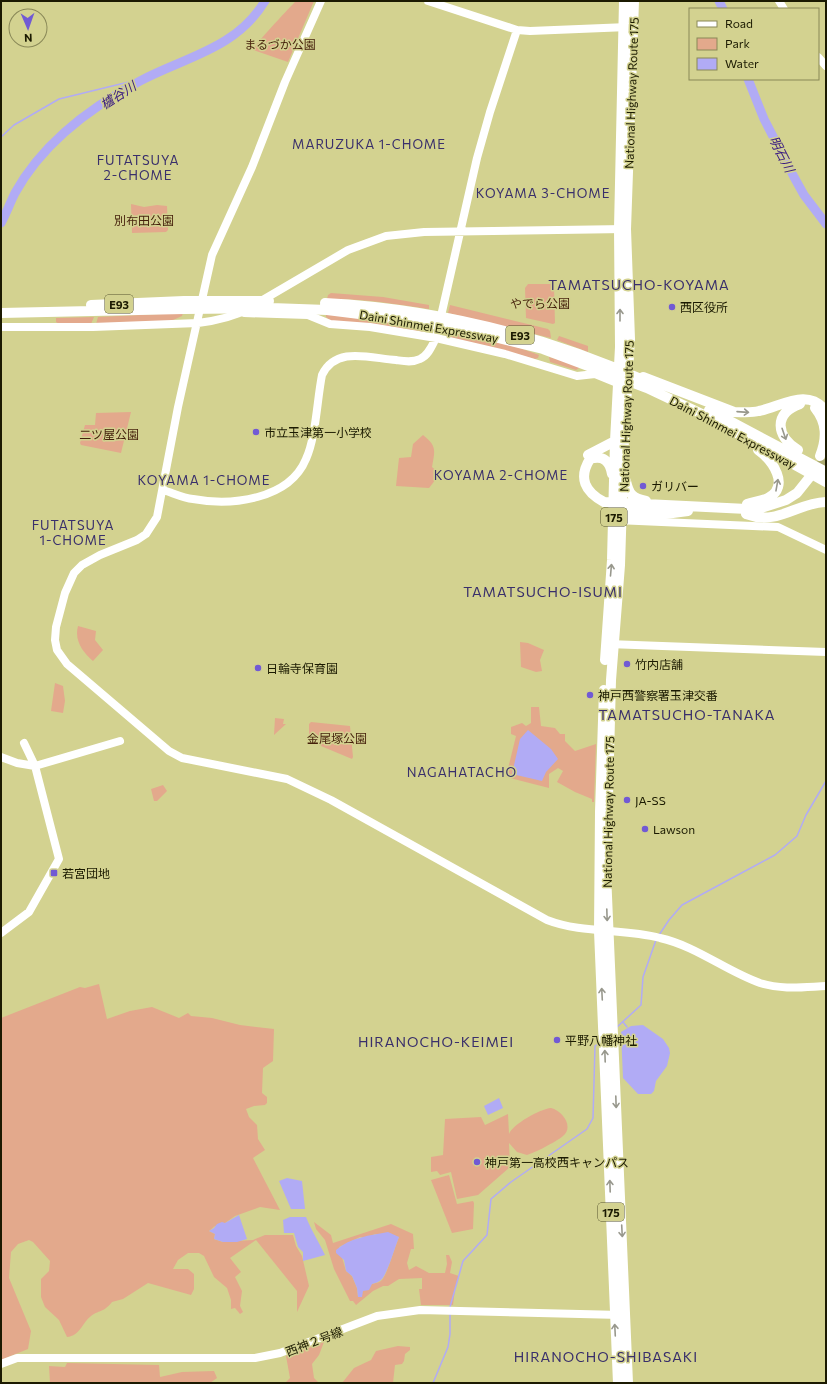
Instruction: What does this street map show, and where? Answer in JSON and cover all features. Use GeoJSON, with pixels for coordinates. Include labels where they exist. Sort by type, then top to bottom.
{"type":"FeatureCollection","features":[{"type":"Feature","properties":{"kind":"highway","name":"National Highway Route 175"},"geometry":{"type":"LineString","coordinates":[[618,1383],[614,1314],[608,1034],[604,931],[609,644],[620,565],[614,512],[615,442],[622,385],[630,339],[622,229],[628,27],[624,1]]}},
{"type":"Feature","properties":{"kind":"highway","name":"National Highway Route 175"},"geometry":{"type":"LineString","coordinates":[[628,27],[634,1]]}},
{"type":"Feature","properties":{"kind":"highway","name":"Daini Shinmei Expressway"},"geometry":{"type":"LineString","coordinates":[[1,313],[184,305],[271,308],[326,307],[429,319],[588,361],[666,385],[705,408],[826,472]]}},
{"type":"Feature","properties":{"kind":"highway","name":"Daini Shinmei Expressway"},"geometry":{"type":"LineString","coordinates":[[1,306],[55,310]]}},
{"type":"Feature","properties":{"kind":"highway","name":"Daini Shinmei Expressway"},"geometry":{"type":"LineString","coordinates":[[588,361],[647,388],[705,408],[749,440],[826,482]]}},
{"type":"Feature","properties":{"kind":"highway","name":"National Highway Route 175"},"geometry":{"type":"LineString","coordinates":[[614,512],[623,471],[622,385]]}},
{"type":"Feature","properties":{"kind":"highway"},"geometry":{"type":"LineString","coordinates":[[705,408],[722,408],[748,413],[760,411],[796,399],[804,399],[812,400],[826,412]]}},
{"type":"Feature","properties":{"kind":"highway"},"geometry":{"type":"LineString","coordinates":[[801,403],[809,404],[815,407],[821,415],[826,425],[824,459],[788,444],[784,437],[781,424],[783,416],[790,408],[801,403]]}},
{"type":"Feature","properties":{"kind":"highway"},"geometry":{"type":"LineString","coordinates":[[718,510],[734,508],[768,498],[776,492],[779,482],[776,469],[766,456],[749,440]]}},
{"type":"Feature","properties":{"kind":"highway"},"geometry":{"type":"LineString","coordinates":[[615,442],[591,453],[582,461],[580,479],[585,494],[597,503],[614,512],[665,514],[685,509]]}},
{"type":"Feature","properties":{"kind":"highway"},"geometry":{"type":"LineString","coordinates":[[614,498],[610,466],[604,458],[598,457],[590,459],[585,467],[584,478],[588,489],[594,497],[614,512],[685,509],[718,510],[746,514],[758,518],[778,517],[826,502]]}},
{"type":"Feature","properties":{"kind":"highway"},"geometry":{"type":"LineString","coordinates":[[623,471],[628,490],[634,497],[644,501],[670,502],[685,509]]}},
{"type":"Feature","properties":{"kind":"highway"},"geometry":{"type":"LineString","coordinates":[[734,508],[747,509],[775,505],[797,493],[811,480],[804,493],[794,502],[778,509],[746,514]]}},
{"type":"Feature","properties":{"kind":"highway","name":"National Highway Route 175"},"geometry":{"type":"LineString","coordinates":[[608,1034],[626,1315],[628,1383]]}},
{"type":"Feature","properties":{"kind":"street"},"geometry":{"type":"LineString","coordinates":[[321,1],[285,82],[252,167],[212,255],[178,407],[164,490],[157,517],[146,534],[129,544],[100,555],[82,565],[74,573],[69,581],[56,627],[55,640],[57,650],[67,664],[156,741],[175,754],[188,759],[273,775],[298,783],[547,920],[582,930],[663,938],[689,948],[760,983],[796,988],[826,986]]}},
{"type":"Feature","properties":{"kind":"street"},"geometry":{"type":"LineString","coordinates":[[428,1],[517,30],[530,32],[628,27]]}},
{"type":"Feature","properties":{"kind":"street"},"geometry":{"type":"LineString","coordinates":[[164,490],[191,499],[219,501],[245,500],[265,495],[280,488],[294,476],[306,460],[322,375],[326,365],[336,358],[349,356],[408,362],[419,360],[431,349],[436,338],[460,232],[490,112],[517,30]]}},
{"type":"Feature","properties":{"kind":"street"},"geometry":{"type":"LineString","coordinates":[[819,58],[826,66]]}},
{"type":"Feature","properties":{"kind":"street"},"geometry":{"type":"LineString","coordinates":[[1,327],[38,328],[198,323],[213,321],[241,313],[348,250],[386,236],[424,232],[622,229]]}},
{"type":"Feature","properties":{"kind":"street"},"geometry":{"type":"LineString","coordinates":[[241,313],[308,315],[330,324],[370,327],[436,338],[505,354],[577,376],[595,374],[622,385]]}},
{"type":"Feature","properties":{"kind":"street"},"geometry":{"type":"LineString","coordinates":[[614,512],[778,527],[826,550]]}},
{"type":"Feature","properties":{"kind":"street"},"geometry":{"type":"LineString","coordinates":[[609,644],[826,652]]}},
{"type":"Feature","properties":{"kind":"street"},"geometry":{"type":"LineString","coordinates":[[1,757],[17,763],[35,766],[120,741]]}},
{"type":"Feature","properties":{"kind":"street"},"geometry":{"type":"LineString","coordinates":[[1,933],[29,912],[59,859],[35,766],[24,743]]}},
{"type":"Feature","properties":{"kind":"street","name":"西神２号線"},"geometry":{"type":"LineString","coordinates":[[1,1364],[17,1358],[255,1358],[280,1354],[377,1316],[420,1310],[626,1315]]}},
{"type":"Feature","properties":{"kind":"green space","name":"まるづか公園"},"geometry":{"type":"Polygon","coordinates":[[[296,1],[314,1],[288,62],[253,50],[265,34],[296,1]]]}},
{"type":"Feature","properties":{"kind":"green space","name":"別布田公園"},"geometry":{"type":"Polygon","coordinates":[[[131,204],[144,207],[157,205],[167,206],[168,230],[166,232],[132,233],[131,204]]]}},
{"type":"Feature","properties":{"kind":"green space","name":"やでら公園"},"geometry":{"type":"Polygon","coordinates":[[[528,284],[552,284],[554,287],[555,323],[553,324],[526,318],[525,288],[528,284]]]}},
{"type":"Feature","properties":{"kind":"green space"},"geometry":{"type":"Polygon","coordinates":[[[331,293],[383,297],[429,305],[429,309],[366,300],[327,299],[328,295],[331,293]]]}},
{"type":"Feature","properties":{"kind":"green space"},"geometry":{"type":"Polygon","coordinates":[[[450,305],[548,329],[550,331],[551,338],[448,313],[450,305]]]}},
{"type":"Feature","properties":{"kind":"green space"},"geometry":{"type":"Polygon","coordinates":[[[183,313],[182,316],[171,321],[96,324],[98,317],[183,313]]]}},
{"type":"Feature","properties":{"kind":"green space"},"geometry":{"type":"Polygon","coordinates":[[[326,314],[426,328],[421,333],[331,321],[326,317],[326,314]]]}},
{"type":"Feature","properties":{"kind":"green space"},"geometry":{"type":"Polygon","coordinates":[[[94,317],[91,324],[61,325],[56,322],[56,318],[94,317]]]}},
{"type":"Feature","properties":{"kind":"green space"},"geometry":{"type":"Polygon","coordinates":[[[446,331],[517,347],[539,355],[538,358],[535,359],[446,336],[446,331]]]}},
{"type":"Feature","properties":{"kind":"green space"},"geometry":{"type":"Polygon","coordinates":[[[559,336],[588,346],[588,352],[557,340],[559,336]]]}},
{"type":"Feature","properties":{"kind":"green space"},"geometry":{"type":"Polygon","coordinates":[[[549,357],[582,366],[576,370],[550,362],[549,357]]]}},
{"type":"Feature","properties":{"kind":"green space","name":"二ツ屋公園"},"geometry":{"type":"Polygon","coordinates":[[[131,412],[121,453],[81,445],[80,443],[85,425],[95,425],[96,413],[131,412]]]}},
{"type":"Feature","properties":{"kind":"green space"},"geometry":{"type":"Polygon","coordinates":[[[423,435],[433,445],[434,452],[432,467],[440,474],[429,488],[396,486],[399,458],[411,457],[413,444],[423,435]]]}},
{"type":"Feature","properties":{"kind":"green space"},"geometry":{"type":"Polygon","coordinates":[[[78,626],[96,631],[95,640],[103,650],[93,661],[80,646],[77,637],[78,626]]]}},
{"type":"Feature","properties":{"kind":"green space"},"geometry":{"type":"Polygon","coordinates":[[[520,642],[528,643],[544,650],[540,660],[542,671],[536,672],[521,667],[520,642]]]}},
{"type":"Feature","properties":{"kind":"green space"},"geometry":{"type":"Polygon","coordinates":[[[55,683],[63,686],[65,701],[63,713],[51,711],[55,683]]]}},
{"type":"Feature","properties":{"kind":"green space"},"geometry":{"type":"Polygon","coordinates":[[[531,707],[539,707],[541,726],[555,728],[560,734],[565,734],[565,741],[575,751],[596,744],[594,802],[592,802],[592,799],[557,782],[563,771],[558,768],[549,774],[549,788],[506,777],[516,736],[511,734],[511,727],[522,723],[526,726],[531,723],[531,707]]]}},
{"type":"Feature","properties":{"kind":"green space"},"geometry":{"type":"Polygon","coordinates":[[[275,718],[284,719],[283,724],[286,724],[274,735],[275,718]]]}},
{"type":"Feature","properties":{"kind":"green space","name":"金尾塚公園"},"geometry":{"type":"Polygon","coordinates":[[[311,722],[350,726],[352,759],[309,741],[309,724],[311,722]]]}},
{"type":"Feature","properties":{"kind":"green space"},"geometry":{"type":"Polygon","coordinates":[[[163,785],[167,791],[157,801],[154,801],[151,789],[163,785]]]}},
{"type":"Feature","properties":{"kind":"green space"},"geometry":{"type":"Polygon","coordinates":[[[99,984],[107,1019],[130,1011],[152,1007],[179,1018],[188,1013],[191,1016],[212,1018],[240,1025],[274,1029],[273,1061],[263,1068],[262,1093],[267,1097],[267,1103],[265,1105],[254,1106],[246,1109],[249,1117],[257,1125],[258,1139],[265,1150],[253,1158],[280,1210],[260,1207],[235,1216],[225,1223],[215,1226],[209,1231],[215,1234],[214,1239],[223,1242],[253,1240],[265,1235],[293,1235],[296,1246],[302,1256],[309,1286],[297,1312],[297,1291],[256,1240],[230,1258],[241,1272],[235,1277],[242,1291],[240,1306],[243,1312],[240,1314],[235,1308],[231,1309],[231,1300],[227,1288],[214,1277],[204,1256],[199,1253],[188,1253],[178,1260],[173,1269],[188,1269],[194,1274],[194,1289],[191,1295],[148,1283],[123,1299],[112,1302],[104,1309],[91,1316],[78,1332],[67,1337],[59,1320],[45,1307],[41,1297],[41,1279],[49,1271],[50,1261],[33,1242],[29,1240],[18,1244],[11,1252],[9,1278],[31,1331],[28,1349],[1,1360],[1,1018],[80,987],[85,988],[99,984]]]}},
{"type":"Feature","properties":{"kind":"green space"},"geometry":{"type":"Polygon","coordinates":[[[551,1108],[559,1112],[566,1120],[567,1128],[563,1136],[540,1150],[527,1155],[517,1152],[509,1143],[510,1167],[478,1195],[457,1199],[451,1172],[440,1175],[437,1171],[431,1172],[431,1157],[443,1155],[445,1119],[481,1117],[485,1125],[508,1114],[509,1134],[516,1126],[527,1118],[540,1111],[551,1108]]]}},
{"type":"Feature","properties":{"kind":"green space"},"geometry":{"type":"Polygon","coordinates":[[[449,1175],[457,1204],[473,1201],[474,1203],[473,1229],[452,1233],[431,1180],[449,1175]]]}},
{"type":"Feature","properties":{"kind":"green space"},"geometry":{"type":"Polygon","coordinates":[[[314,1222],[331,1235],[333,1243],[391,1224],[413,1234],[414,1249],[411,1249],[407,1263],[409,1270],[416,1266],[429,1273],[445,1273],[447,1264],[446,1255],[449,1255],[452,1262],[450,1273],[459,1276],[455,1289],[453,1305],[421,1305],[419,1289],[422,1289],[422,1278],[399,1279],[388,1286],[383,1286],[373,1291],[356,1305],[353,1301],[350,1301],[334,1269],[325,1240],[316,1229],[314,1222]],[[375,1234],[366,1238],[360,1237],[339,1247],[346,1271],[352,1276],[357,1288],[358,1297],[372,1284],[381,1281],[399,1237],[375,1234]]]}},
{"type":"Feature","properties":{"kind":"green space"},"geometry":{"type":"Polygon","coordinates":[[[324,1342],[319,1355],[312,1364],[314,1378],[319,1383],[285,1383],[290,1378],[286,1356],[324,1342]]]}},
{"type":"Feature","properties":{"kind":"green space"},"geometry":{"type":"Polygon","coordinates":[[[398,1346],[410,1347],[410,1350],[405,1354],[402,1364],[395,1365],[393,1383],[342,1383],[354,1368],[371,1360],[376,1351],[398,1346]]]}},
{"type":"Feature","properties":{"kind":"green space"},"geometry":{"type":"Polygon","coordinates":[[[67,1363],[159,1365],[160,1377],[182,1372],[214,1371],[217,1378],[210,1383],[50,1383],[49,1366],[65,1367],[67,1363]]]}},
{"type":"Feature","properties":{"kind":"water"},"geometry":{"type":"Polygon","coordinates":[[[528,730],[551,749],[558,759],[546,772],[542,781],[512,774],[520,739],[528,730]]]}},
{"type":"Feature","properties":{"kind":"water"},"geometry":{"type":"Polygon","coordinates":[[[643,1025],[663,1039],[669,1048],[670,1053],[667,1066],[656,1081],[654,1091],[651,1094],[638,1094],[623,1078],[621,1032],[631,1026],[643,1025]]]}},
{"type":"Feature","properties":{"kind":"water"},"geometry":{"type":"Polygon","coordinates":[[[499,1098],[503,1108],[488,1115],[484,1106],[499,1098]]]}},
{"type":"Feature","properties":{"kind":"water"},"geometry":{"type":"Polygon","coordinates":[[[287,1178],[302,1181],[305,1209],[291,1209],[279,1181],[287,1178]]]}},
{"type":"Feature","properties":{"kind":"water"},"geometry":{"type":"Polygon","coordinates":[[[239,1215],[247,1239],[237,1242],[223,1242],[214,1239],[215,1234],[209,1231],[217,1224],[222,1222],[225,1223],[239,1215]]]}},
{"type":"Feature","properties":{"kind":"water"},"geometry":{"type":"Polygon","coordinates":[[[290,1217],[306,1217],[325,1255],[303,1261],[303,1252],[298,1247],[294,1233],[284,1233],[283,1220],[290,1217]]]}},
{"type":"Feature","properties":{"kind":"water"},"geometry":{"type":"Polygon","coordinates":[[[388,1232],[399,1237],[386,1273],[380,1281],[372,1284],[369,1290],[363,1291],[362,1297],[358,1297],[357,1288],[352,1276],[346,1271],[344,1260],[336,1253],[336,1250],[354,1240],[388,1232]]]}},
{"type":"Feature","properties":{"kind":"waterway","name":"櫨谷川"},"geometry":{"type":"LineString","coordinates":[[1,223],[15,193],[26,175],[39,158],[69,128],[122,91],[225,41],[240,30],[253,17],[265,1]]}},
{"type":"Feature","properties":{"kind":"waterway","name":"明石川"},"geometry":{"type":"LineString","coordinates":[[719,1],[722,8]]}},
{"type":"Feature","properties":{"kind":"waterway"},"geometry":{"type":"LineString","coordinates":[[1,137],[14,125],[59,99],[149,77]]}},
{"type":"Feature","properties":{"kind":"waterway","name":"明石川"},"geometry":{"type":"LineString","coordinates":[[748,80],[764,119],[794,177],[804,195],[826,224]]}},
{"type":"Feature","properties":{"kind":"waterway"},"geometry":{"type":"LineString","coordinates":[[659,935],[682,905],[775,855],[797,836],[806,815],[826,781]]}},
{"type":"Feature","properties":{"kind":"waterway"},"geometry":{"type":"LineString","coordinates":[[617,1027],[641,1005],[643,977],[656,940]]}},
{"type":"Feature","properties":{"kind":"waterway"},"geometry":{"type":"LineString","coordinates":[[623,1022],[627,1027]]}},
{"type":"Feature","properties":{"kind":"waterway"},"geometry":{"type":"LineString","coordinates":[[450,1307],[463,1261],[487,1235],[491,1199],[511,1182],[587,1129],[593,1118],[595,1046],[599,1043]]}},
{"type":"Feature","properties":{"kind":"waterway"},"geometry":{"type":"LineString","coordinates":[[433,1383],[448,1347],[450,1334],[450,1313]]}},
{"type":"Feature","properties":{"kind":"tunnel"},"geometry":{"type":"LineString","coordinates":[[814,481],[824,459]]}},
{"type":"Feature","properties":{"kind":"place","name":"西区役所"},"geometry":{"type":"Point","coordinates":[672,307]}},
{"type":"Feature","properties":{"kind":"place","name":"市立玉津第一小学校"},"geometry":{"type":"Point","coordinates":[256,432]}},
{"type":"Feature","properties":{"kind":"place","name":"ガリバー"},"geometry":{"type":"Point","coordinates":[643,486]}},
{"type":"Feature","properties":{"kind":"place","name":"竹内店舗"},"geometry":{"type":"Point","coordinates":[627,664]}},
{"type":"Feature","properties":{"kind":"place","name":"日輪寺保育園"},"geometry":{"type":"Point","coordinates":[258,668]}},
{"type":"Feature","properties":{"kind":"place","name":"神戸西警察署玉津交番"},"geometry":{"type":"Point","coordinates":[590,695]}},
{"type":"Feature","properties":{"kind":"place","name":"JA-SS"},"geometry":{"type":"Point","coordinates":[627,800]}},
{"type":"Feature","properties":{"kind":"place","name":"Lawson"},"geometry":{"type":"Point","coordinates":[645,829]}},
{"type":"Feature","properties":{"kind":"place","name":"若宮団地"},"geometry":{"type":"Point","coordinates":[54,873]}},
{"type":"Feature","properties":{"kind":"place","name":"平野八幡神社"},"geometry":{"type":"Point","coordinates":[557,1040]}},
{"type":"Feature","properties":{"kind":"place","name":"神戸第一高校西キャンパス"},"geometry":{"type":"Point","coordinates":[477,1162]}},
{"type":"Feature","properties":{"kind":"district","name":"MARUZUKA 1-CHOME"},"geometry":{"type":"Point","coordinates":[369,144]}},
{"type":"Feature","properties":{"kind":"district","name":"FUTATSUYA 2-CHOME"},"geometry":{"type":"Point","coordinates":[138,168]}},
{"type":"Feature","properties":{"kind":"district","name":"KOYAMA 3-CHOME"},"geometry":{"type":"Point","coordinates":[543,193]}},
{"type":"Feature","properties":{"kind":"district","name":"TAMATSUCHO-KOYAMA"},"geometry":{"type":"Point","coordinates":[639,284]}},
{"type":"Feature","properties":{"kind":"district","name":"KOYAMA 2-CHOME"},"geometry":{"type":"Point","coordinates":[501,475]}},
{"type":"Feature","properties":{"kind":"district","name":"KOYAMA 1-CHOME"},"geometry":{"type":"Point","coordinates":[204,480]}},
{"type":"Feature","properties":{"kind":"district","name":"FUTATSUYA 1-CHOME"},"geometry":{"type":"Point","coordinates":[73,532]}},
{"type":"Feature","properties":{"kind":"district","name":"TAMATSUCHO-ISUMI"},"geometry":{"type":"Point","coordinates":[543,591]}},
{"type":"Feature","properties":{"kind":"district","name":"TAMATSUCHO-TANAKA"},"geometry":{"type":"Point","coordinates":[687,714]}},
{"type":"Feature","properties":{"kind":"district","name":"NAGAHATACHO"},"geometry":{"type":"Point","coordinates":[462,772]}},
{"type":"Feature","properties":{"kind":"district","name":"HIRANOCHO-KEIMEI"},"geometry":{"type":"Point","coordinates":[436,1041]}},
{"type":"Feature","properties":{"kind":"district","name":"HIRANOCHO-SHIBASAKI"},"geometry":{"type":"Point","coordinates":[606,1356]}}]}
